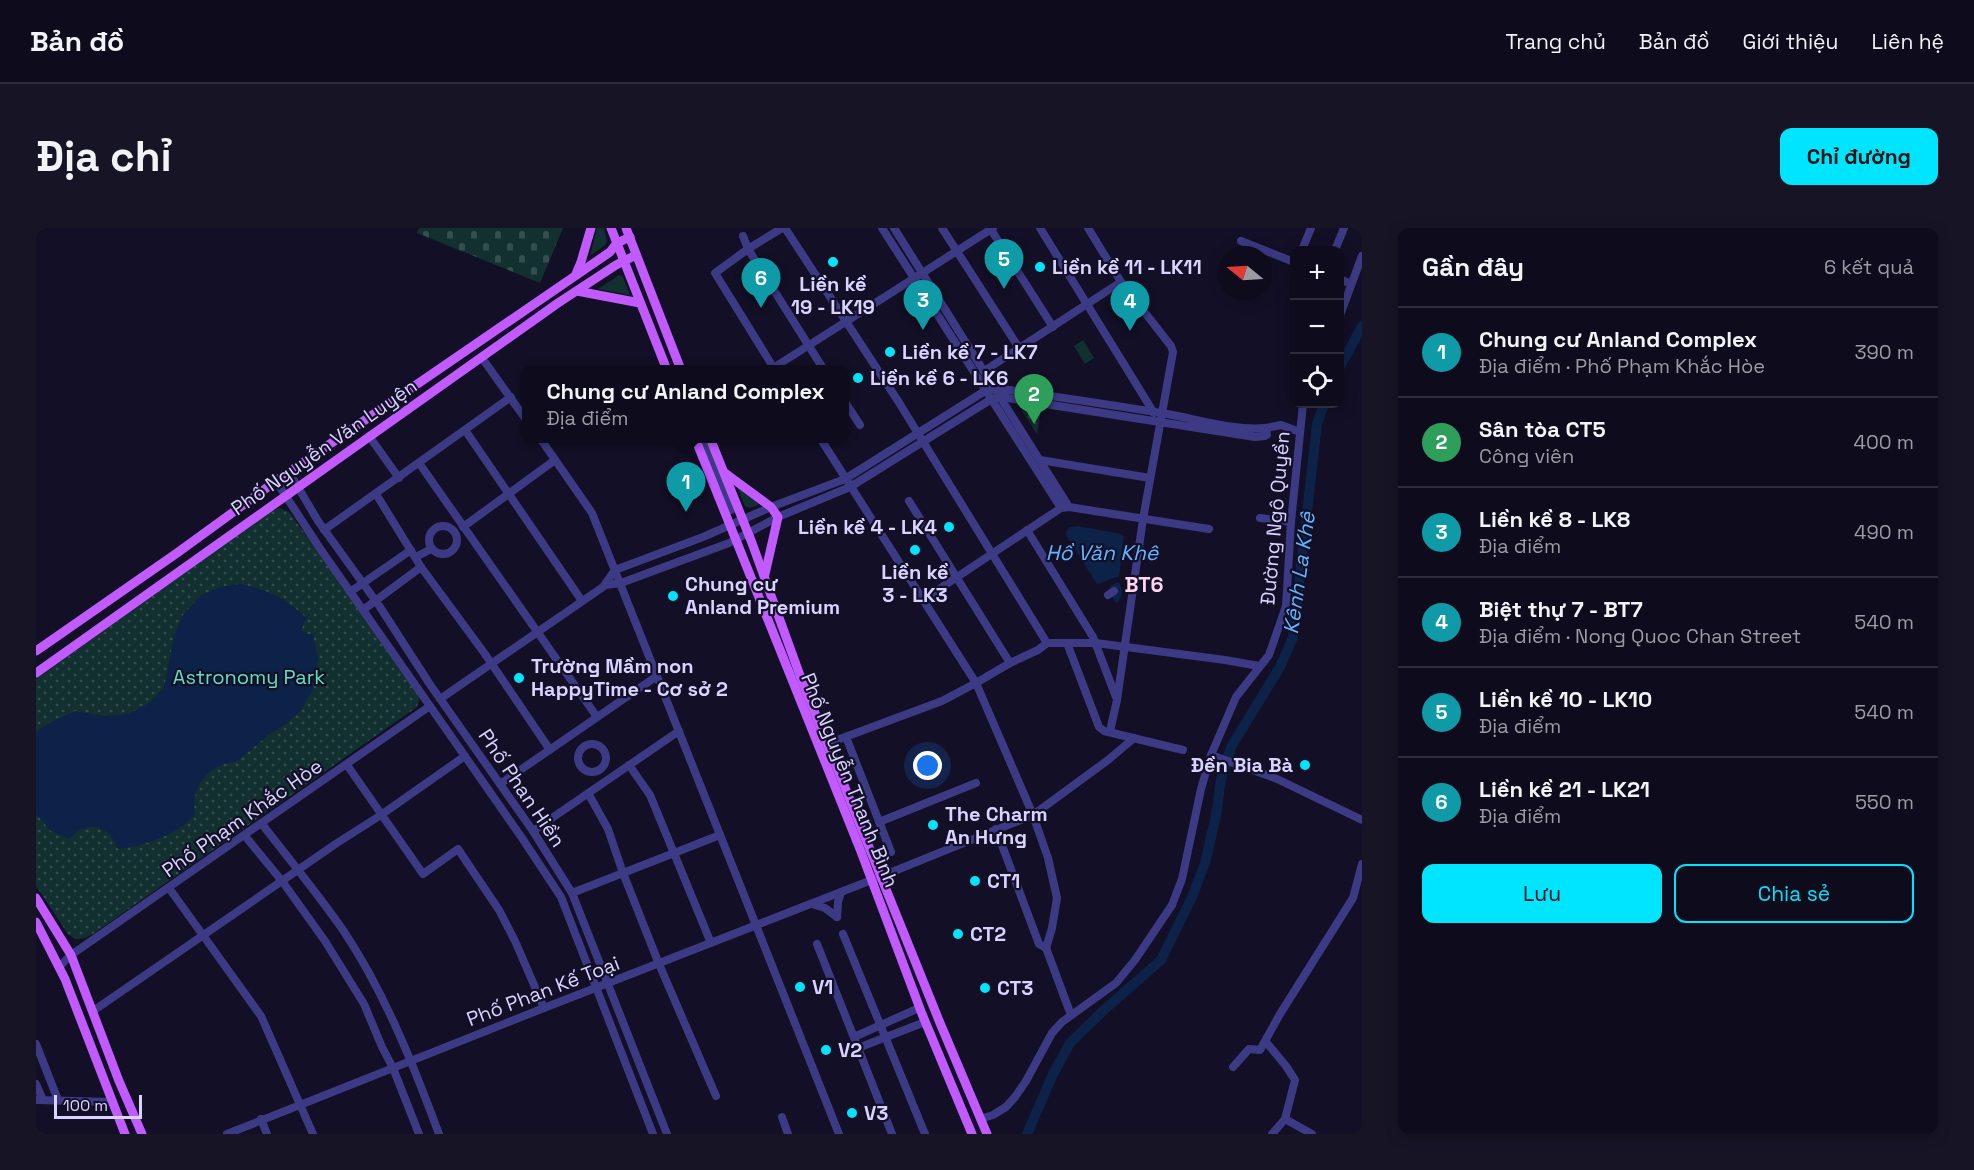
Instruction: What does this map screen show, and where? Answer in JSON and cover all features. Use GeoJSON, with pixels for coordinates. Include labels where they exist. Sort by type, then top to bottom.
{"type":"FeatureCollection","features":[{"type":"Feature","properties":{"kind":"main road"},"geometry":{"type":"LineString","coordinates":[[575,276],[591,228]]}},
{"type":"Feature","properties":{"kind":"main road"},"geometry":{"type":"LineString","coordinates":[[611,228],[664,365]]}},
{"type":"Feature","properties":{"kind":"main road"},"geometry":{"type":"LineString","coordinates":[[628,233],[679,365]]}},
{"type":"Feature","properties":{"kind":"main road","name":"Phố Nguyễn Văn Luyện"},"geometry":{"type":"LineString","coordinates":[[36,651],[177,553],[276,480],[610,252],[628,233]]}},
{"type":"Feature","properties":{"kind":"main road","name":"Phố Nguyễn Văn Luyện"},"geometry":{"type":"LineString","coordinates":[[36,673],[577,291],[636,255]]}},
{"type":"Feature","properties":{"kind":"main road"},"geometry":{"type":"LineString","coordinates":[[577,291],[640,303]]}},
{"type":"Feature","properties":{"kind":"main road","name":"Phố Nguyễn Thanh Bình"},"geometry":{"type":"LineString","coordinates":[[696,443],[871,880],[919,1008],[972,1134]]}},
{"type":"Feature","properties":{"kind":"main road","name":"Phố Nguyễn Thanh Bình"},"geometry":{"type":"LineString","coordinates":[[712,443],[765,576],[802,681],[987,1134]]}},
{"type":"Feature","properties":{"kind":"main road"},"geometry":{"type":"LineString","coordinates":[[723,472],[771,507],[778,517],[765,576]]}},
{"type":"Feature","properties":{"kind":"main road"},"geometry":{"type":"LineString","coordinates":[[36,898],[71,955],[142,1134]]}},
{"type":"Feature","properties":{"kind":"main road"},"geometry":{"type":"LineString","coordinates":[[36,922],[60,966],[124,1134]]}},
{"type":"Feature","properties":{"kind":"street"},"geometry":{"type":"LineString","coordinates":[[771,365],[715,273],[748,249],[784,228],[993,552],[1047,643]]}},
{"type":"Feature","properties":{"kind":"street"},"geometry":{"type":"LineString","coordinates":[[882,228],[990,400],[1065,508]]}},
{"type":"Feature","properties":{"kind":"street"},"geometry":{"type":"LineString","coordinates":[[894,228],[1040,460],[1065,508]]}},
{"type":"Feature","properties":{"kind":"street"},"geometry":{"type":"LineString","coordinates":[[942,228],[1019,348]]}},
{"type":"Feature","properties":{"kind":"street"},"geometry":{"type":"LineString","coordinates":[[779,365],[991,228],[1053,327]]}},
{"type":"Feature","properties":{"kind":"street"},"geometry":{"type":"LineString","coordinates":[[1040,228],[1086,305],[1158,415]]}},
{"type":"Feature","properties":{"kind":"street"},"geometry":{"type":"LineString","coordinates":[[1088,228],[1122,282],[1172,346],[1173,352],[1158,415],[1125,648],[1110,731]]}},
{"type":"Feature","properties":{"kind":"street"},"geometry":{"type":"LineString","coordinates":[[1304,246],[1311,228]]}},
{"type":"Feature","properties":{"kind":"street"},"geometry":{"type":"LineString","coordinates":[[1337,246],[1344,228]]}},
{"type":"Feature","properties":{"kind":"street"},"geometry":{"type":"LineString","coordinates":[[743,236],[748,249],[821,365]]}},
{"type":"Feature","properties":{"kind":"street"},"geometry":{"type":"LineString","coordinates":[[1241,241],[1290,260]]}},
{"type":"Feature","properties":{"kind":"street"},"geometry":{"type":"LineString","coordinates":[[1344,304],[1362,256]]}},
{"type":"Feature","properties":{"kind":"street"},"geometry":{"type":"LineString","coordinates":[[1344,281],[1351,284]]}},
{"type":"Feature","properties":{"kind":"street"},"geometry":{"type":"LineString","coordinates":[[984,371],[1122,282]]}},
{"type":"Feature","properties":{"kind":"street"},"geometry":{"type":"LineString","coordinates":[[483,358],[522,414]]}},
{"type":"Feature","properties":{"kind":"street"},"geometry":{"type":"LineString","coordinates":[[440,699],[606,585],[615,570],[845,479],[985,391],[996,388],[1158,415],[1255,437],[1267,435],[1266,428],[1281,425],[1300,432]]}},
{"type":"Feature","properties":{"kind":"street"},"geometry":{"type":"LineString","coordinates":[[606,585],[621,584],[735,540],[778,517],[850,487],[990,400],[1001,397],[1158,415]]}},
{"type":"Feature","properties":{"kind":"street"},"geometry":{"type":"LineString","coordinates":[[324,530],[511,398]]}},
{"type":"Feature","properties":{"kind":"street"},"geometry":{"type":"LineString","coordinates":[[849,408],[860,425]]}},
{"type":"Feature","properties":{"kind":"street","name":"Đường Ngô Quyền"},"geometry":{"type":"LineString","coordinates":[[1214,756],[1236,697],[1269,655],[1286,606],[1291,522],[1303,408]]}},
{"type":"Feature","properties":{"kind":"street"},"geometry":{"type":"LineString","coordinates":[[465,430],[582,601]]}},
{"type":"Feature","properties":{"kind":"street"},"geometry":{"type":"LineString","coordinates":[[369,436],[399,478]]}},
{"type":"Feature","properties":{"kind":"street"},"geometry":{"type":"LineString","coordinates":[[543,443],[592,513],[839,1134]]}},
{"type":"Feature","properties":{"kind":"street"},"geometry":{"type":"LineString","coordinates":[[704,443],[731,510]]}},
{"type":"Feature","properties":{"kind":"street"},"geometry":{"type":"LineString","coordinates":[[823,443],[976,683],[1033,815],[1048,858],[1056,894],[1056,907],[1046,948],[1071,1016]]}},
{"type":"Feature","properties":{"kind":"street"},"geometry":{"type":"LineString","coordinates":[[463,527],[555,460]]}},
{"type":"Feature","properties":{"kind":"street"},"geometry":{"type":"LineString","coordinates":[[1040,460],[1149,478]]}},
{"type":"Feature","properties":{"kind":"street"},"geometry":{"type":"LineString","coordinates":[[419,463],[597,717]]}},
{"type":"Feature","properties":{"kind":"street","name":"Phố Phan Hiền"},"geometry":{"type":"LineString","coordinates":[[289,472],[324,530],[500,784],[572,893],[668,1134]]}},
{"type":"Feature","properties":{"kind":"street","name":"Phố Phan Hiền"},"geometry":{"type":"LineString","coordinates":[[276,480],[350,592],[561,897],[653,1134]]}},
{"type":"Feature","properties":{"kind":"street"},"geometry":{"type":"LineString","coordinates":[[376,494],[421,567],[550,750]]}},
{"type":"Feature","properties":{"kind":"street"},"geometry":{"type":"LineString","coordinates":[[909,501],[1010,663]]}},
{"type":"Feature","properties":{"kind":"street"},"geometry":{"type":"LineString","coordinates":[[924,599],[1027,530],[1065,508],[1209,529]]}},
{"type":"Feature","properties":{"kind":"street"},"geometry":{"type":"LineString","coordinates":[[1260,518],[1291,522]]}},
{"type":"Feature","properties":{"kind":"street"},"geometry":{"type":"LineString","coordinates":[[1027,530],[1096,643],[1117,700]]}},
{"type":"Feature","properties":{"kind":"street"},"geometry":{"type":"LineString","coordinates":[[350,592],[413,554],[431,549]]}},
{"type":"Feature","properties":{"kind":"street"},"geometry":{"type":"LineString","coordinates":[[363,610],[421,567]]}},
{"type":"Feature","properties":{"kind":"street"},"geometry":{"type":"LineString","coordinates":[[829,743],[942,700],[1038,650],[1047,643],[1096,643],[1259,666]]}},
{"type":"Feature","properties":{"kind":"street"},"geometry":{"type":"LineString","coordinates":[[1067,643],[1099,727],[1183,750]]}},
{"type":"Feature","properties":{"kind":"street"},"geometry":{"type":"LineString","coordinates":[[500,784],[657,676]]}},
{"type":"Feature","properties":{"kind":"street","name":"Phố Phạm Khắc Hòe"},"geometry":{"type":"LineString","coordinates":[[60,966],[71,955],[246,836],[430,706],[429,702],[433,698],[440,699]]}},
{"type":"Feature","properties":{"kind":"street"},"geometry":{"type":"LineString","coordinates":[[532,831],[679,731]]}},
{"type":"Feature","properties":{"kind":"street"},"geometry":{"type":"LineString","coordinates":[[576,732],[585,747]]}},
{"type":"Feature","properties":{"kind":"street"},"geometry":{"type":"LineString","coordinates":[[846,737],[891,852]]}},
{"type":"Feature","properties":{"kind":"street","name":"Phố Phan Kế Toại"},"geometry":{"type":"LineString","coordinates":[[227,1134],[1033,815],[1134,738]]}},
{"type":"Feature","properties":{"kind":"street"},"geometry":{"type":"LineString","coordinates":[[596,744],[603,749],[607,758],[600,770],[588,772],[581,767],[578,759],[581,750],[588,745],[596,744]]}},
{"type":"Feature","properties":{"kind":"street"},"geometry":{"type":"LineString","coordinates":[[93,1011],[465,756]]}},
{"type":"Feature","properties":{"kind":"street"},"geometry":{"type":"LineString","coordinates":[[980,1119],[993,1115],[1006,1107],[1015,1097],[1052,1033],[1062,1022],[1116,983],[1135,960],[1172,905],[1182,879],[1201,789],[1214,756],[1275,778],[1362,820]]}},
{"type":"Feature","properties":{"kind":"street"},"geometry":{"type":"LineString","coordinates":[[347,765],[423,874],[458,849],[499,910],[515,940],[544,1008]]}},
{"type":"Feature","properties":{"kind":"street"},"geometry":{"type":"LineString","coordinates":[[628,765],[650,795],[711,943]]}},
{"type":"Feature","properties":{"kind":"street"},"geometry":{"type":"LineString","coordinates":[[600,770],[608,779]]}},
{"type":"Feature","properties":{"kind":"street"},"geometry":{"type":"LineString","coordinates":[[879,822],[976,783]]}},
{"type":"Feature","properties":{"kind":"street"},"geometry":{"type":"LineString","coordinates":[[588,793],[609,829],[623,873],[659,964],[716,1096]]}},
{"type":"Feature","properties":{"kind":"street"},"geometry":{"type":"LineString","coordinates":[[262,824],[343,931],[380,993],[412,1061],[439,1134]]}},
{"type":"Feature","properties":{"kind":"street"},"geometry":{"type":"LineString","coordinates":[[996,830],[1039,944],[1046,948]]}},
{"type":"Feature","properties":{"kind":"street"},"geometry":{"type":"LineString","coordinates":[[572,893],[720,835]]}},
{"type":"Feature","properties":{"kind":"street"},"geometry":{"type":"LineString","coordinates":[[246,836],[325,941],[364,1004],[419,1134]]}},
{"type":"Feature","properties":{"kind":"street"},"geometry":{"type":"LineString","coordinates":[[1233,1067],[1249,1049],[1260,1050],[1266,1042],[1280,1014],[1353,898],[1362,864]]}},
{"type":"Feature","properties":{"kind":"street"},"geometry":{"type":"LineString","coordinates":[[170,888],[261,1016],[313,1134]]}},
{"type":"Feature","properties":{"kind":"street"},"geometry":{"type":"LineString","coordinates":[[811,904],[820,906],[837,916],[842,891]]}},
{"type":"Feature","properties":{"kind":"street"},"geometry":{"type":"LineString","coordinates":[[888,904],[902,940]]}},
{"type":"Feature","properties":{"kind":"street"},"geometry":{"type":"LineString","coordinates":[[843,934],[922,1133]]}},
{"type":"Feature","properties":{"kind":"street"},"geometry":{"type":"LineString","coordinates":[[817,944],[892,1134]]}},
{"type":"Feature","properties":{"kind":"street"},"geometry":{"type":"LineString","coordinates":[[854,1037],[919,1008]]}},
{"type":"Feature","properties":{"kind":"street"},"geometry":{"type":"LineString","coordinates":[[858,1048],[925,1022]]}},
{"type":"Feature","properties":{"kind":"street"},"geometry":{"type":"LineString","coordinates":[[1266,1042],[1295,1080],[1285,1119],[1272,1134]]}},
{"type":"Feature","properties":{"kind":"street"},"geometry":{"type":"LineString","coordinates":[[36,1044],[58,1100]]}},
{"type":"Feature","properties":{"kind":"street"},"geometry":{"type":"LineString","coordinates":[[36,1084],[39,1100],[112,1102]]}},
{"type":"Feature","properties":{"kind":"street"},"geometry":{"type":"LineString","coordinates":[[782,1117],[788,1134]]}},
{"type":"Feature","properties":{"kind":"street"},"geometry":{"type":"LineString","coordinates":[[261,1119],[267,1134]]}},
{"type":"Feature","properties":{"kind":"street"},"geometry":{"type":"LineString","coordinates":[[1285,1119],[1312,1134]]}},
{"type":"Feature","properties":{"kind":"green space"},"geometry":{"type":"Polygon","coordinates":[[[419,228],[563,228],[540,283],[417,233],[419,228]]]}},
{"type":"Feature","properties":{"kind":"green space"},"geometry":{"type":"Polygon","coordinates":[[[597,228],[604,228],[607,241],[590,256],[597,228]]]}},
{"type":"Feature","properties":{"kind":"green space"},"geometry":{"type":"Polygon","coordinates":[[[619,275],[623,277],[630,295],[598,289],[619,275]]]}},
{"type":"Feature","properties":{"kind":"green space"},"geometry":{"type":"Polygon","coordinates":[[[1083,340],[1094,358],[1085,364],[1074,346],[1083,340]]]}},
{"type":"Feature","properties":{"kind":"green space"},"geometry":{"type":"Polygon","coordinates":[[[1022,411],[1040,415],[1037,434],[1022,411]]]}},
{"type":"Feature","properties":{"kind":"green space"},"geometry":{"type":"Polygon","coordinates":[[[737,487],[758,505],[750,508],[745,506],[737,487]]]}},
{"type":"Feature","properties":{"kind":"green space","name":"Astronomy Park"},"geometry":{"type":"Polygon","coordinates":[[[279,508],[289,512],[421,693],[417,707],[93,934],[83,938],[74,938],[68,934],[36,886],[36,679],[273,510],[279,508]]]}},
{"type":"Feature","properties":{"kind":"water","name":"Hồ Văn Khê"},"geometry":{"type":"Polygon","coordinates":[[[1078,526],[1121,534],[1124,537],[1119,577],[1097,584],[1066,535],[1070,527],[1078,526]]]}},
{"type":"Feature","properties":{"kind":"water"},"geometry":{"type":"Polygon","coordinates":[[[1118,582],[1122,593],[1116,603],[1110,593],[1110,586],[1118,582]]]}},
{"type":"Feature","properties":{"kind":"water"},"geometry":{"type":"Polygon","coordinates":[[[239,584],[276,596],[307,618],[302,631],[306,634],[313,634],[318,659],[312,691],[301,710],[236,762],[226,763],[210,772],[199,786],[194,804],[195,814],[188,822],[170,834],[139,845],[118,849],[109,834],[96,827],[83,829],[69,839],[51,831],[36,814],[36,732],[75,711],[105,716],[128,714],[151,702],[164,688],[174,636],[183,615],[201,595],[221,587],[239,584]]]}},
{"type":"Feature","properties":{"kind":"waterway","name":"Kênh La Khê"},"geometry":{"type":"LineString","coordinates":[[1344,360],[1362,326]]}},
{"type":"Feature","properties":{"kind":"waterway","name":"Kênh La Khê"},"geometry":{"type":"LineString","coordinates":[[1027,1134],[1053,1074],[1070,1043],[1161,960],[1192,897],[1205,863],[1216,816],[1221,779],[1231,747],[1280,667],[1293,637],[1317,424],[1323,408]]}},
{"type":"Feature","properties":{"kind":"place","name":"Liền kề 19 - LK19"},"geometry":{"type":"Point","coordinates":[833,262]}},
{"type":"Feature","properties":{"kind":"place","name":"Liền kề 11 - LK11"},"geometry":{"type":"Point","coordinates":[1040,267]}},
{"type":"Feature","properties":{"kind":"place","name":"Liền kề 10 - LK10"},"geometry":{"type":"Point","coordinates":[1004,289]}},
{"type":"Feature","properties":{"kind":"place","name":"Liền kề 21 - LK21"},"geometry":{"type":"Point","coordinates":[761,308]}},
{"type":"Feature","properties":{"kind":"place","name":"Liền kề 8 - LK8"},"geometry":{"type":"Point","coordinates":[923,330]}},
{"type":"Feature","properties":{"kind":"place","name":"Biệt thự 7 - BT7"},"geometry":{"type":"Point","coordinates":[1130,331]}},
{"type":"Feature","properties":{"kind":"place","name":"Liền kề 7 - LK7"},"geometry":{"type":"Point","coordinates":[890,352]}},
{"type":"Feature","properties":{"kind":"place","name":"Liền kề 6 - LK6"},"geometry":{"type":"Point","coordinates":[858,378]}},
{"type":"Feature","properties":{"kind":"place","name":"Sân tòa CT5"},"geometry":{"type":"Point","coordinates":[1034,424]}},
{"type":"Feature","properties":{"kind":"place","name":"Chung cư Anland Complex"},"geometry":{"type":"Point","coordinates":[686,512]}},
{"type":"Feature","properties":{"kind":"place","name":"Liền kề 4 - LK4"},"geometry":{"type":"Point","coordinates":[949,527]}},
{"type":"Feature","properties":{"kind":"place","name":"Liền kề 3 - LK3"},"geometry":{"type":"Point","coordinates":[915,550]}},
{"type":"Feature","properties":{"kind":"place","name":"Chung cư Anland Premium"},"geometry":{"type":"Point","coordinates":[673,596]}},
{"type":"Feature","properties":{"kind":"place","name":"Trường Mầm non HappyTime - Cơ sở 2"},"geometry":{"type":"Point","coordinates":[519,678]}},
{"type":"Feature","properties":{"kind":"place","name":"Đền Bia Bà"},"geometry":{"type":"Point","coordinates":[1305,765]}},
{"type":"Feature","properties":{"kind":"place","name":"The Charm An Hưng"},"geometry":{"type":"Point","coordinates":[933,825]}},
{"type":"Feature","properties":{"kind":"place","name":"CT1"},"geometry":{"type":"Point","coordinates":[975,881]}},
{"type":"Feature","properties":{"kind":"place","name":"CT2"},"geometry":{"type":"Point","coordinates":[958,934]}},
{"type":"Feature","properties":{"kind":"place","name":"V1"},"geometry":{"type":"Point","coordinates":[800,987]}},
{"type":"Feature","properties":{"kind":"place","name":"CT3"},"geometry":{"type":"Point","coordinates":[985,988]}},
{"type":"Feature","properties":{"kind":"place","name":"V2"},"geometry":{"type":"Point","coordinates":[826,1050]}},
{"type":"Feature","properties":{"kind":"place","name":"V3"},"geometry":{"type":"Point","coordinates":[852,1113]}},
{"type":"Feature","properties":{"kind":"district","name":"BT6"},"geometry":{"type":"Point","coordinates":[1144,584]}}]}
